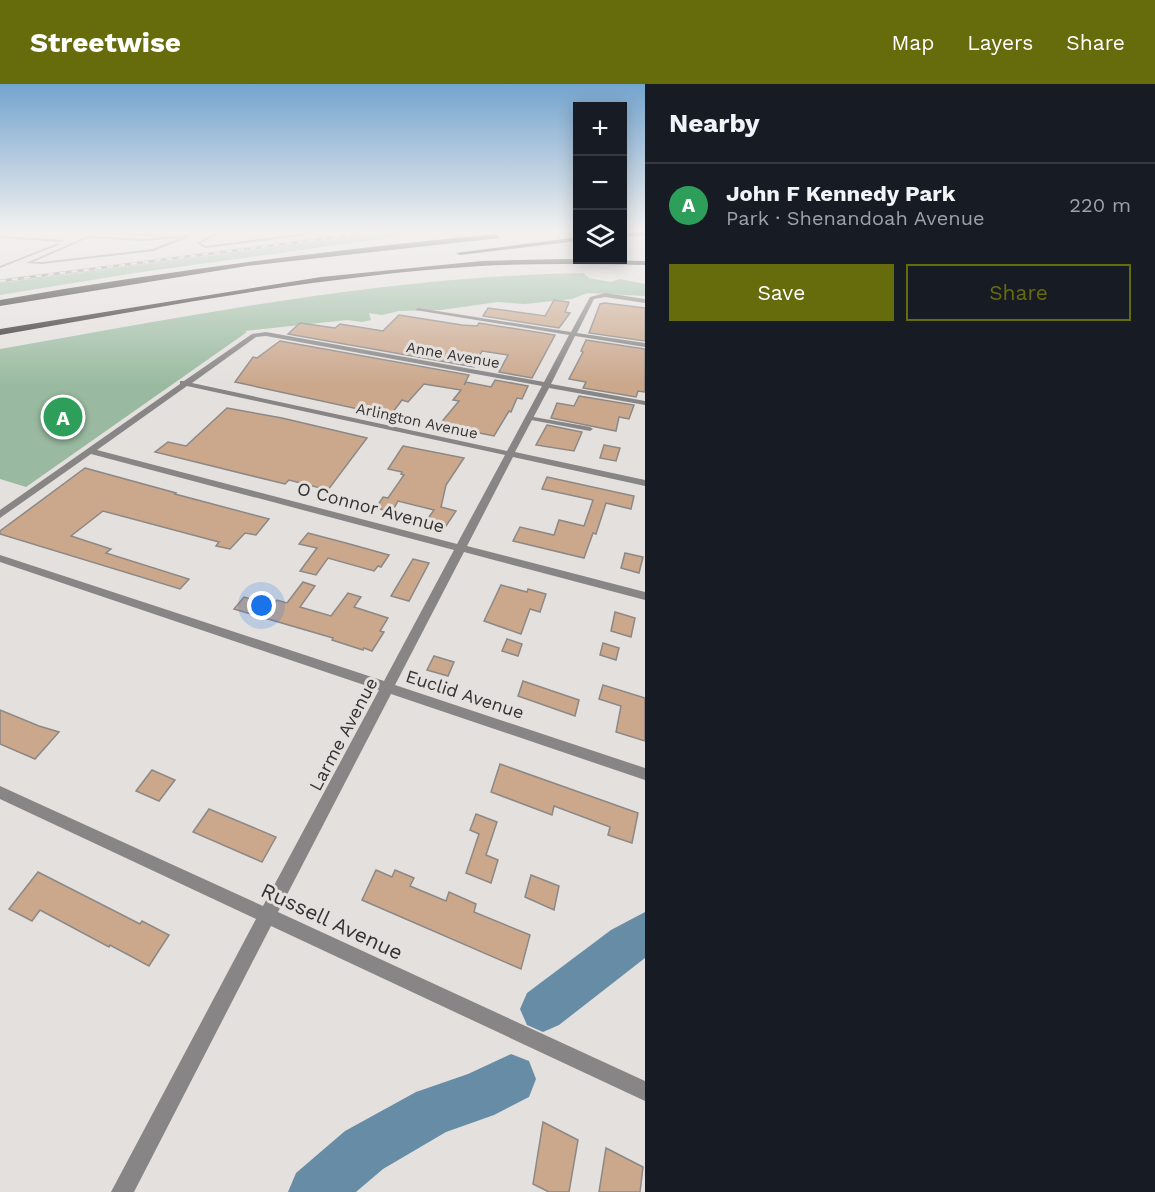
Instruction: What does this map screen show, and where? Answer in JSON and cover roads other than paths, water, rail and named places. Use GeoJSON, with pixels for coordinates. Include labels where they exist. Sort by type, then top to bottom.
{"type":"FeatureCollection","features":[{"type":"Feature","properties":{"kind":"highway"},"geometry":{"type":"LineString","coordinates":[[0,303],[60,289],[106,282]]}},
{"type":"Feature","properties":{"kind":"highway"},"geometry":{"type":"LineString","coordinates":[[23,298],[129,282]]}},
{"type":"Feature","properties":{"kind":"highway"},"geometry":{"type":"LineString","coordinates":[[0,331],[155,300],[268,282]]}},
{"type":"Feature","properties":{"kind":"highway"},"geometry":{"type":"LineString","coordinates":[[0,331],[304,282]]}},
{"type":"Feature","properties":{"kind":"street","name":"Larme Avenue"},"geometry":{"type":"LineString","coordinates":[[122,1192],[592,298],[598,296],[645,301]]}},
{"type":"Feature","properties":{"kind":"street"},"geometry":{"type":"LineString","coordinates":[[418,310],[645,345]]}},
{"type":"Feature","properties":{"kind":"street","name":"Anne Avenue"},"geometry":{"type":"LineString","coordinates":[[183,383],[249,336],[257,334],[645,403]]}},
{"type":"Feature","properties":{"kind":"street"},"geometry":{"type":"LineString","coordinates":[[0,515],[183,383]]}},
{"type":"Feature","properties":{"kind":"street","name":"Arlington Avenue"},"geometry":{"type":"LineString","coordinates":[[183,383],[645,483]]}},
{"type":"Feature","properties":{"kind":"street","name":"O Connor Avenue"},"geometry":{"type":"LineString","coordinates":[[89,451],[645,596]]}},
{"type":"Feature","properties":{"kind":"street","name":"Euclid Avenue"},"geometry":{"type":"LineString","coordinates":[[0,558],[645,774]]}},
{"type":"Feature","properties":{"kind":"street","name":"Russell Avenue"},"geometry":{"type":"LineString","coordinates":[[0,792],[645,1091]]}},
{"type":"Feature","properties":{"kind":"lane"},"geometry":{"type":"LineString","coordinates":[[528,418],[590,429]]}},
{"type":"Feature","properties":{"kind":"waterway"},"geometry":{"type":"LineString","coordinates":[[543,1009],[626,945],[645,934]]}},
{"type":"Feature","properties":{"kind":"waterway"},"geometry":{"type":"LineString","coordinates":[[315,1192],[364,1150],[434,1110],[476,1097],[511,1079]]}},
{"type":"Feature","properties":{"kind":"place","name":"John F Kennedy Park"},"geometry":{"type":"Point","coordinates":[63,417]}}]}
